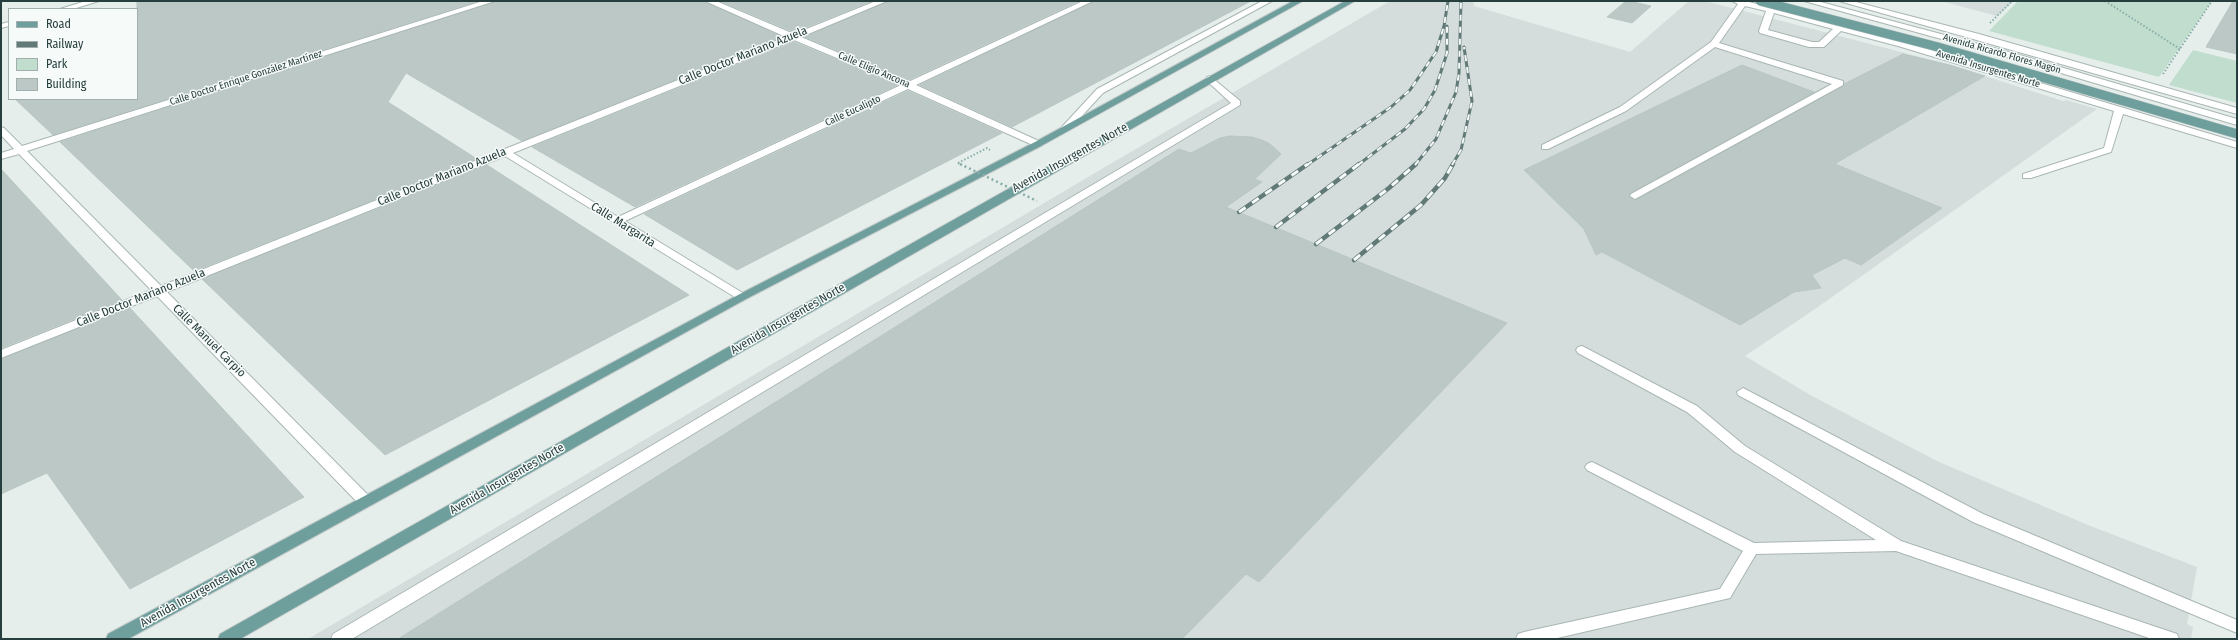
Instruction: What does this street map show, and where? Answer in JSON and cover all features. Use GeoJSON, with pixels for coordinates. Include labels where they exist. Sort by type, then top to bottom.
{"type":"FeatureCollection","features":[{"type":"Feature","properties":{"kind":"main road","name":"Avenida Insurgentes Norte"},"geometry":{"type":"LineString","coordinates":[[114,639],[742,297],[1038,144],[1299,1]]}},
{"type":"Feature","properties":{"kind":"main road","name":"Avenida Insurgentes Norte"},"geometry":{"type":"LineString","coordinates":[[226,639],[1210,79],[1351,1]]}},
{"type":"Feature","properties":{"kind":"main road","name":"Avenida Ricardo Flores Magón"},"geometry":{"type":"LineString","coordinates":[[1760,1],[1938,47],[2237,134]]}},
{"type":"Feature","properties":{"kind":"street"},"geometry":{"type":"LineString","coordinates":[[68,8],[95,1]]}},
{"type":"Feature","properties":{"kind":"street","name":"Calle Doctor Enrique González Martínez"},"geometry":{"type":"LineString","coordinates":[[1,156],[490,1]]}},
{"type":"Feature","properties":{"kind":"street","name":"Calle Eligio Ancona"},"geometry":{"type":"LineString","coordinates":[[709,1],[908,85],[1038,144]]}},
{"type":"Feature","properties":{"kind":"street","name":"Calle Doctor Mariano Azuela"},"geometry":{"type":"LineString","coordinates":[[1,354],[883,1]]}},
{"type":"Feature","properties":{"kind":"street","name":"Calle Eucalipto"},"geometry":{"type":"LineString","coordinates":[[617,221],[1089,1]]}},
{"type":"Feature","properties":{"kind":"street","name":"Avenida Insurgentes Norte"},"geometry":{"type":"LineString","coordinates":[[1065,129],[1100,91],[1268,1]]}},
{"type":"Feature","properties":{"kind":"street","name":"Avenida Ricardo Flores Magón"},"geometry":{"type":"LineString","coordinates":[[1808,1],[2013,56],[2237,122]]}},
{"type":"Feature","properties":{"kind":"street"},"geometry":{"type":"LineString","coordinates":[[1843,1],[1976,36],[2237,111]]}},
{"type":"Feature","properties":{"kind":"street"},"geometry":{"type":"LineString","coordinates":[[1544,147],[1623,109],[1714,44],[1739,2]]}},
{"type":"Feature","properties":{"kind":"street","name":"Avenida Insurgentes Norte"},"geometry":{"type":"LineString","coordinates":[[1739,2],[1840,27],[1980,67],[2237,146]]}},
{"type":"Feature","properties":{"kind":"street"},"geometry":{"type":"LineString","coordinates":[[1772,10],[1762,29],[1763,32],[1812,46],[1821,45],[1840,27],[1830,21],[1829,17],[1832,14],[1854,13]]}},
{"type":"Feature","properties":{"kind":"street"},"geometry":{"type":"LineString","coordinates":[[1635,196],[1840,83],[1714,44]]}},
{"type":"Feature","properties":{"kind":"street"},"geometry":{"type":"LineString","coordinates":[[2013,56],[2022,50]]}},
{"type":"Feature","properties":{"kind":"street"},"geometry":{"type":"LineString","coordinates":[[339,639],[1237,103],[1210,79]]}},
{"type":"Feature","properties":{"kind":"street"},"geometry":{"type":"LineString","coordinates":[[2028,176],[2108,150],[2119,110]]}},
{"type":"Feature","properties":{"kind":"street","name":"Calle Manuel Carpio"},"geometry":{"type":"LineString","coordinates":[[1,130],[22,149],[366,502]]}},
{"type":"Feature","properties":{"kind":"street","name":"Calle Margarita"},"geometry":{"type":"LineString","coordinates":[[505,152],[742,297]]}},
{"type":"Feature","properties":{"kind":"street"},"geometry":{"type":"LineString","coordinates":[[1582,350],[1692,409],[1740,449],[1896,545],[2171,639]]}},
{"type":"Feature","properties":{"kind":"street"},"geometry":{"type":"LineString","coordinates":[[1743,392],[1978,518],[2237,627]]}},
{"type":"Feature","properties":{"kind":"street"},"geometry":{"type":"LineString","coordinates":[[1592,467],[1752,549],[1896,545]]}},
{"type":"Feature","properties":{"kind":"street"},"geometry":{"type":"LineString","coordinates":[[1524,639],[1724,594],[1752,549]]}},
{"type":"Feature","properties":{"kind":"path"},"geometry":{"type":"LineString","coordinates":[[1976,36],[2012,1]]}},
{"type":"Feature","properties":{"kind":"path"},"geometry":{"type":"LineString","coordinates":[[2105,1],[2180,49]]}},
{"type":"Feature","properties":{"kind":"path"},"geometry":{"type":"LineString","coordinates":[[2154,88],[2212,1]]}},
{"type":"Feature","properties":{"kind":"path"},"geometry":{"type":"LineString","coordinates":[[987,148],[958,163],[1037,201]]}},
{"type":"Feature","properties":{"kind":"shaded area"},"geometry":{"type":"Polygon","coordinates":[[[1390,1],[1473,1],[1474,6],[1630,52],[1689,1],[1705,1],[1947,64],[1798,146],[1838,163],[1985,76],[2063,101],[2066,100],[2097,109],[1818,307],[1745,356],[1812,396],[1939,462],[2088,525],[2197,567],[2187,624],[2193,627],[2191,639],[308,639],[1105,167],[1390,1]]]}},
{"type":"Feature","properties":{"kind":"shaded area"},"geometry":{"type":"Polygon","coordinates":[[[1941,1],[2014,1],[1997,16],[1941,1]]]}},
{"type":"Feature","properties":{"kind":"green space"},"geometry":{"type":"Polygon","coordinates":[[[2018,1],[2212,1],[2159,77],[1989,31],[2018,1]]]}},
{"type":"Feature","properties":{"kind":"green space"},"geometry":{"type":"Polygon","coordinates":[[[2193,50],[2237,61],[2237,103],[2169,85],[2193,50]]]}},
{"type":"Feature","properties":{"kind":"building"},"geometry":{"type":"Polygon","coordinates":[[[137,1],[478,1],[53,135],[16,100],[138,100],[137,1]]]}},
{"type":"Feature","properties":{"kind":"building"},"geometry":{"type":"Polygon","coordinates":[[[496,1],[704,1],[782,37],[522,141],[406,73],[388,102],[477,159],[194,271],[60,142],[496,1]]]}},
{"type":"Feature","properties":{"kind":"building"},"geometry":{"type":"Polygon","coordinates":[[[720,1],[872,1],[794,32],[720,1]]]}},
{"type":"Feature","properties":{"kind":"building"},"geometry":{"type":"Polygon","coordinates":[[[888,1],[1079,1],[908,80],[805,37],[888,1]]]}},
{"type":"Feature","properties":{"kind":"building"},"geometry":{"type":"Polygon","coordinates":[[[1094,1],[1251,1],[1012,127],[920,85],[1094,1]]]}},
{"type":"Feature","properties":{"kind":"building"},"geometry":{"type":"Polygon","coordinates":[[[1626,1],[1651,6],[1632,23],[1607,17],[1626,1]]]}},
{"type":"Feature","properties":{"kind":"building"},"geometry":{"type":"Polygon","coordinates":[[[2233,1],[2237,1],[2237,54],[2206,47],[2233,1]]]}},
{"type":"Feature","properties":{"kind":"building"},"geometry":{"type":"Polygon","coordinates":[[[794,42],[897,85],[635,207],[532,147],[794,42]]]}},
{"type":"Feature","properties":{"kind":"building"},"geometry":{"type":"Polygon","coordinates":[[[1903,54],[1950,65],[1985,76],[1835,164],[1942,208],[1861,265],[1845,258],[1812,275],[1821,288],[1794,292],[1740,325],[1602,252],[1596,255],[1584,229],[1524,170],[1742,65],[1814,92],[1630,193],[1629,196],[1636,200],[1844,84],[1903,54]]]}},
{"type":"Feature","properties":{"kind":"building"},"geometry":{"type":"Polygon","coordinates":[[[908,91],[1002,133],[737,270],[644,214],[908,91]]]}},
{"type":"Feature","properties":{"kind":"building"},"geometry":{"type":"Polygon","coordinates":[[[1230,136],[1252,137],[1262,140],[1270,144],[1281,154],[1255,179],[1262,182],[1226,207],[1507,323],[1259,582],[1246,574],[1182,639],[398,639],[1179,149],[1191,153],[1220,138],[1230,136]]]}},
{"type":"Feature","properties":{"kind":"building"},"geometry":{"type":"Polygon","coordinates":[[[487,165],[689,295],[385,455],[202,279],[487,165]]]}},
{"type":"Feature","properties":{"kind":"building"},"geometry":{"type":"Polygon","coordinates":[[[1,169],[122,300],[1,348],[1,169]]]}},
{"type":"Feature","properties":{"kind":"building"},"geometry":{"type":"Polygon","coordinates":[[[130,308],[304,497],[130,589],[47,473],[1,494],[1,359],[130,308]]]}},
{"type":"Feature","properties":{"kind":"railway"},"geometry":{"type":"LineString","coordinates":[[1307,165],[1391,107],[1410,90],[1436,52],[1444,26],[1448,1]]}},
{"type":"Feature","properties":{"kind":"railway"},"geometry":{"type":"LineString","coordinates":[[1415,165],[1436,139],[1456,92],[1459,73],[1461,1]]}},
{"type":"Feature","properties":{"kind":"railway"},"geometry":{"type":"LineString","coordinates":[[1358,165],[1405,129],[1424,109],[1435,90],[1447,53],[1447,26]]}},
{"type":"Feature","properties":{"kind":"railway"},"geometry":{"type":"LineString","coordinates":[[1452,165],[1461,150],[1472,101],[1464,47]]}},
{"type":"Feature","properties":{"kind":"railway"},"geometry":{"type":"LineString","coordinates":[[1239,212],[1308,164]]}},
{"type":"Feature","properties":{"kind":"railway"},"geometry":{"type":"LineString","coordinates":[[1276,227],[1359,164]]}},
{"type":"Feature","properties":{"kind":"railway"},"geometry":{"type":"LineString","coordinates":[[1354,260],[1421,205],[1445,178],[1453,164]]}},
{"type":"Feature","properties":{"kind":"railway"},"geometry":{"type":"LineString","coordinates":[[1316,244],[1389,188],[1415,165]]}}]}
